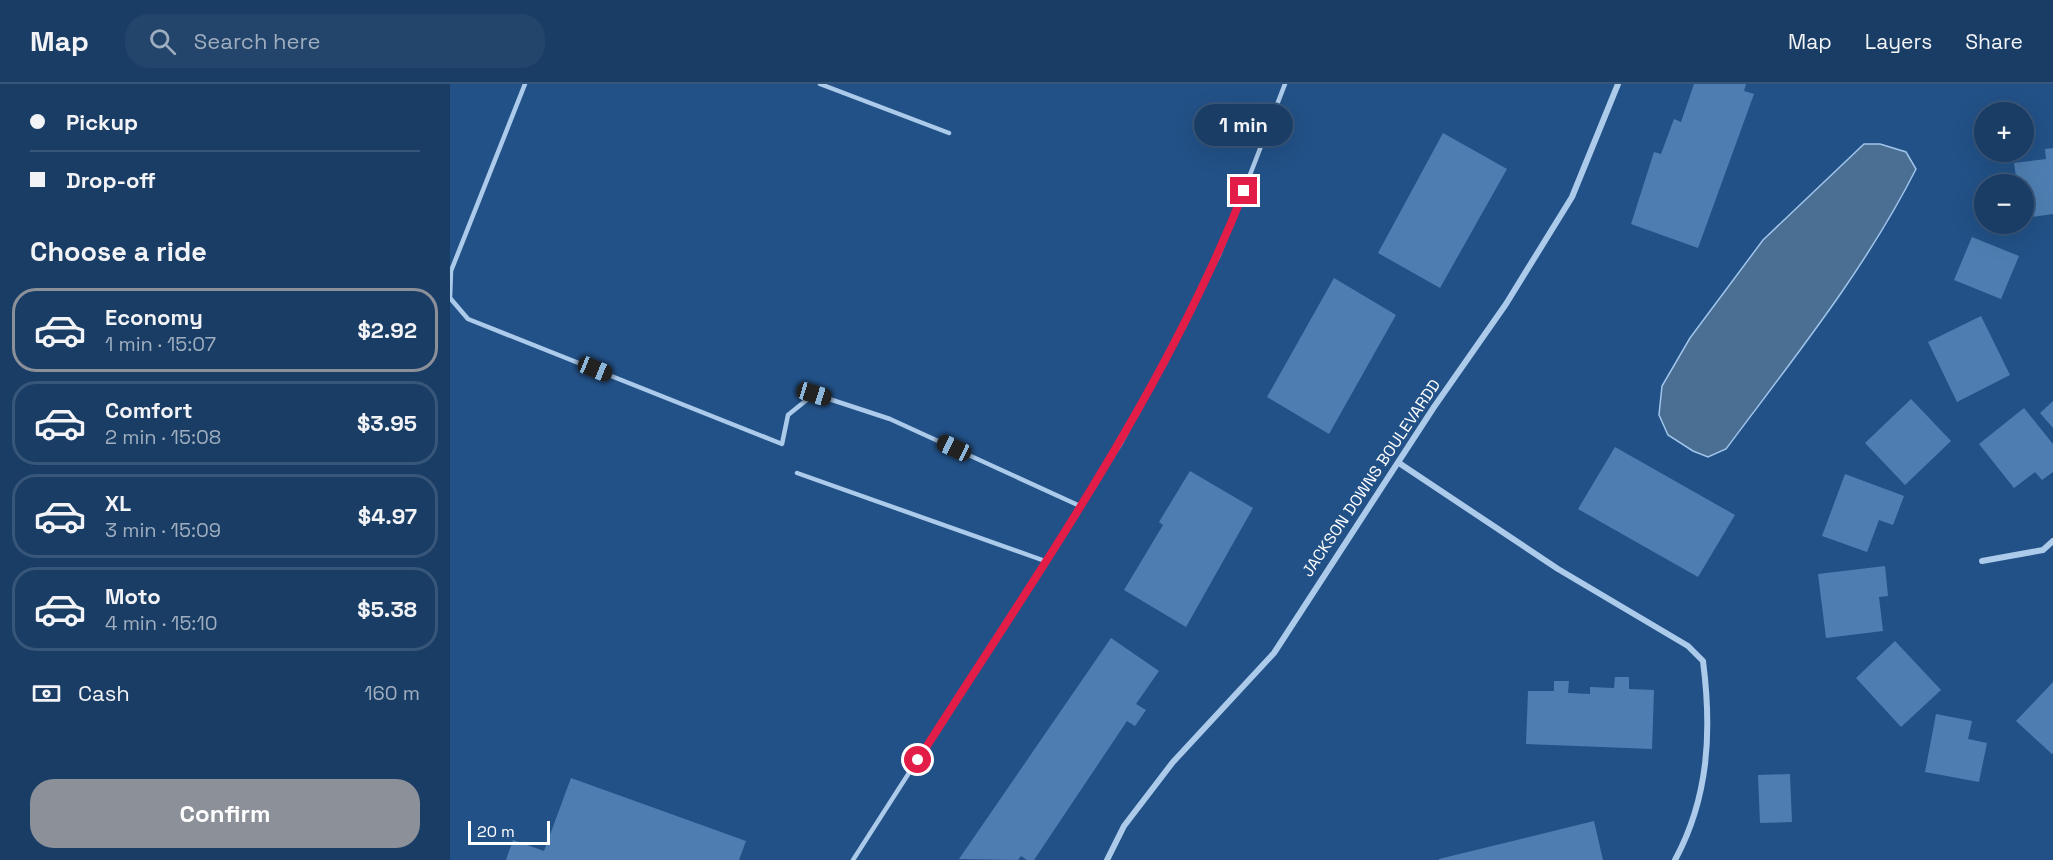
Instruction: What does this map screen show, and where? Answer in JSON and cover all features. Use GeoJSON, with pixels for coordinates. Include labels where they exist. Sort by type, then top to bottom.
{"type":"FeatureCollection","features":[{"type":"Feature","properties":{"kind":"street","name":"JACKSON DOWNS BOULEVARDD"},"geometry":{"type":"LineString","coordinates":[[1107,860],[1124,826],[1173,762],[1274,653],[1434,407],[1506,304],[1572,197],[1618,84]]}},
{"type":"Feature","properties":{"kind":"street"},"geometry":{"type":"LineString","coordinates":[[1399,463],[1558,569],[1689,646],[1703,661],[1709,741],[1705,778],[1689,835],[1675,860]]}},
{"type":"Feature","properties":{"kind":"street"},"geometry":{"type":"LineString","coordinates":[[1982,561],[2043,550],[2053,541]]}},
{"type":"Feature","properties":{"kind":"lane"},"geometry":{"type":"LineString","coordinates":[[525,84],[451,271],[450,298],[468,319],[782,444],[788,415],[814,394],[890,419],[1080,506]]}},
{"type":"Feature","properties":{"kind":"lane"},"geometry":{"type":"LineString","coordinates":[[820,84],[949,133]]}},
{"type":"Feature","properties":{"kind":"lane"},"geometry":{"type":"LineString","coordinates":[[853,860],[1121,443],[1219,255],[1286,84]]}},
{"type":"Feature","properties":{"kind":"lane"},"geometry":{"type":"LineString","coordinates":[[797,473],[1045,561]]}},
{"type":"Feature","properties":{"kind":"water"},"geometry":{"type":"Polygon","coordinates":[[[1864,144],[1880,144],[1906,152],[1916,169],[1896,206],[1827,313],[1726,449],[1708,457],[1693,451],[1668,435],[1659,415],[1662,386],[1690,338],[1763,240],[1864,144]]]}},
{"type":"Feature","properties":{"kind":"building"},"geometry":{"type":"Polygon","coordinates":[[[1694,84],[1746,84],[1744,91],[1754,94],[1698,248],[1631,224],[1654,152],[1661,154],[1674,119],[1681,122],[1694,84]]]}},
{"type":"Feature","properties":{"kind":"building"},"geometry":{"type":"Polygon","coordinates":[[[1443,133],[1507,169],[1440,288],[1378,253],[1443,133]]]}},
{"type":"Feature","properties":{"kind":"building"},"geometry":{"type":"Polygon","coordinates":[[[2053,148],[2053,214],[2034,217],[2034,174],[2016,174],[2014,163],[2046,159],[2045,149],[2053,148]]]}},
{"type":"Feature","properties":{"kind":"building"},"geometry":{"type":"Polygon","coordinates":[[[1972,237],[2019,256],[2001,299],[1954,280],[1972,237]]]}},
{"type":"Feature","properties":{"kind":"building"},"geometry":{"type":"Polygon","coordinates":[[[1334,278],[1396,315],[1329,434],[1267,397],[1334,278]]]}},
{"type":"Feature","properties":{"kind":"building"},"geometry":{"type":"Polygon","coordinates":[[[1981,316],[2010,375],[1957,402],[1928,342],[1981,316]]]}},
{"type":"Feature","properties":{"kind":"building"},"geometry":{"type":"Polygon","coordinates":[[[1911,399],[1951,441],[1905,485],[1865,443],[1911,399]]]}},
{"type":"Feature","properties":{"kind":"building"},"geometry":{"type":"Polygon","coordinates":[[[2053,401],[2053,428],[2040,413],[2053,401]]]}},
{"type":"Feature","properties":{"kind":"building"},"geometry":{"type":"Polygon","coordinates":[[[2024,408],[2053,444],[2053,472],[2042,480],[2035,472],[2014,488],[1979,444],[2024,408]]]}},
{"type":"Feature","properties":{"kind":"building"},"geometry":{"type":"Polygon","coordinates":[[[1615,447],[1735,515],[1698,577],[1578,509],[1615,447]]]}},
{"type":"Feature","properties":{"kind":"building"},"geometry":{"type":"Polygon","coordinates":[[[1190,471],[1253,508],[1186,627],[1124,590],[1163,525],[1159,522],[1190,471]]]}},
{"type":"Feature","properties":{"kind":"building"},"geometry":{"type":"Polygon","coordinates":[[[1845,474],[1904,496],[1893,525],[1879,520],[1867,552],[1822,536],[1845,474]]]}},
{"type":"Feature","properties":{"kind":"building"},"geometry":{"type":"Polygon","coordinates":[[[1885,566],[1888,596],[1879,597],[1883,631],[1826,638],[1818,574],[1885,566]]]}},
{"type":"Feature","properties":{"kind":"building"},"geometry":{"type":"Polygon","coordinates":[[[1111,638],[1159,671],[1136,704],[1146,710],[1135,726],[1127,721],[1034,860],[1027,860],[1021,856],[1018,860],[959,859],[1111,638]]]}},
{"type":"Feature","properties":{"kind":"building"},"geometry":{"type":"Polygon","coordinates":[[[1895,641],[1941,690],[1901,727],[1856,678],[1895,641]]]}},
{"type":"Feature","properties":{"kind":"building"},"geometry":{"type":"Polygon","coordinates":[[[1615,677],[1629,677],[1629,689],[1654,690],[1652,749],[1526,744],[1528,691],[1554,691],[1554,681],[1569,681],[1568,693],[1590,694],[1590,687],[1614,688],[1615,677]]]}},
{"type":"Feature","properties":{"kind":"building"},"geometry":{"type":"Polygon","coordinates":[[[2053,682],[2053,753],[2052,754],[2016,721],[2053,682]]]}},
{"type":"Feature","properties":{"kind":"building"},"geometry":{"type":"Polygon","coordinates":[[[1936,714],[1972,721],[1968,739],[1987,743],[1979,782],[1925,772],[1936,714]]]}},
{"type":"Feature","properties":{"kind":"building"},"geometry":{"type":"Polygon","coordinates":[[[1790,774],[1792,822],[1760,823],[1758,775],[1790,774]]]}},
{"type":"Feature","properties":{"kind":"building"},"geometry":{"type":"Polygon","coordinates":[[[571,778],[746,841],[739,860],[506,860],[513,840],[544,851],[571,778]]]}},
{"type":"Feature","properties":{"kind":"building"},"geometry":{"type":"Polygon","coordinates":[[[1594,821],[1603,860],[1439,860],[1439,859],[1594,821]]]}},
{"type":"Feature","properties":{"kind":"route"},"geometry":{"type":"LineString","coordinates":[[918,760],[1121,443],[1219,255],[1244,191]]}}]}
